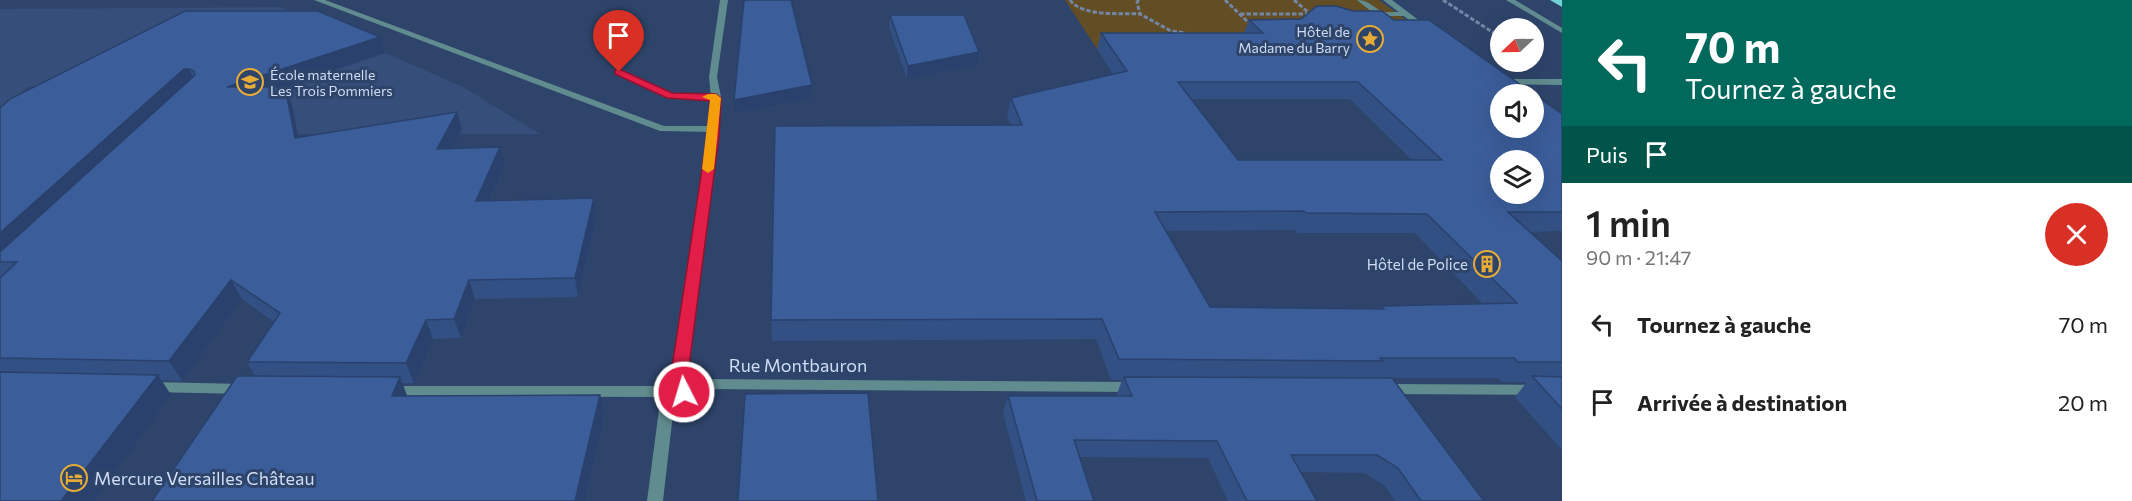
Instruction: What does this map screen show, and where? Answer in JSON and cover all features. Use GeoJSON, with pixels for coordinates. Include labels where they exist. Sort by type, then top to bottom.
{"type":"FeatureCollection","features":[{"type":"Feature","properties":{"kind":"main road"},"geometry":{"type":"LineString","coordinates":[[1555,0],[1562,4]]}},
{"type":"Feature","properties":{"kind":"street"},"geometry":{"type":"LineString","coordinates":[[318,0],[663,129],[714,129]]}},
{"type":"Feature","properties":{"kind":"street"},"geometry":{"type":"LineString","coordinates":[[655,501],[667,402],[684,392],[680,374],[683,344],[714,129],[716,98],[713,77],[724,0]]}},
{"type":"Feature","properties":{"kind":"street"},"geometry":{"type":"LineString","coordinates":[[1361,0],[1380,14],[1406,14]]}},
{"type":"Feature","properties":{"kind":"street"},"geometry":{"type":"LineString","coordinates":[[1387,0],[1434,34]]}},
{"type":"Feature","properties":{"kind":"street"},"geometry":{"type":"LineString","coordinates":[[1510,0],[1562,31]]}},
{"type":"Feature","properties":{"kind":"street"},"geometry":{"type":"LineString","coordinates":[[619,72],[670,96],[716,98]]}},
{"type":"Feature","properties":{"kind":"street"},"geometry":{"type":"LineString","coordinates":[[1489,75],[1498,82],[1562,82]]}},
{"type":"Feature","properties":{"kind":"street","name":"Rue Montbauron"},"geometry":{"type":"LineString","coordinates":[[374,390],[684,392],[702,384],[1146,387]]}},
{"type":"Feature","properties":{"kind":"street"},"geometry":{"type":"LineString","coordinates":[[141,387],[258,389]]}},
{"type":"Feature","properties":{"kind":"street"},"geometry":{"type":"LineString","coordinates":[[223,406],[235,389]]}},
{"type":"Feature","properties":{"kind":"street"},"geometry":{"type":"LineString","coordinates":[[1372,389],[1562,390]]}},
{"type":"Feature","properties":{"kind":"path"},"geometry":{"type":"LineString","coordinates":[[1070,0],[1074,6],[1091,11],[1140,14],[1171,31],[1190,34]]}},
{"type":"Feature","properties":{"kind":"path"},"geometry":{"type":"LineString","coordinates":[[1139,0],[1137,2],[1140,14]]}},
{"type":"Feature","properties":{"kind":"path"},"geometry":{"type":"LineString","coordinates":[[1226,0],[1256,30]]}},
{"type":"Feature","properties":{"kind":"path"},"geometry":{"type":"LineString","coordinates":[[1294,0],[1315,18]]}},
{"type":"Feature","properties":{"kind":"path"},"geometry":{"type":"LineString","coordinates":[[1443,0],[1490,31]]}},
{"type":"Feature","properties":{"kind":"path"},"geometry":{"type":"LineString","coordinates":[[1240,14],[1311,14]]}},
{"type":"Feature","properties":{"kind":"shaded area"},"geometry":{"type":"Polygon","coordinates":[[[1065,0],[1379,0],[1428,36],[1207,49],[1097,49],[1065,0]]]}},
{"type":"Feature","properties":{"kind":"shaded area"},"geometry":{"type":"Polygon","coordinates":[[[281,7],[463,87],[540,134],[185,134],[222,87],[30,86],[0,108],[0,9],[281,7]]]}},
{"type":"Feature","properties":{"kind":"building"},"geometry":{"type":"Polygon","coordinates":[[[744,0],[791,0],[812,85],[734,100],[744,0]]]}},
{"type":"Feature","properties":{"kind":"building"},"geometry":{"type":"Polygon","coordinates":[[[1317,6],[1336,6],[1353,11],[1382,11],[1394,20],[1429,20],[1490,63],[1490,72],[1503,72],[1520,84],[1490,84],[1490,138],[1544,138],[1544,101],[1562,114],[1562,212],[1508,212],[1562,261],[1562,362],[1518,362],[1514,358],[1380,358],[1383,361],[1119,359],[1102,319],[771,320],[775,126],[1022,125],[1011,98],[1127,71],[1101,33],[1263,33],[1249,20],[1301,19],[1317,6]],[[1178,82],[1238,160],[1442,160],[1358,82],[1178,82]],[[1304,211],[1155,212],[1210,307],[1384,309],[1381,306],[1517,303],[1427,214],[1306,213],[1304,211]]]}},
{"type":"Feature","properties":{"kind":"building"},"geometry":{"type":"Polygon","coordinates":[[[185,11],[318,11],[380,37],[227,87],[285,87],[295,138],[457,112],[437,149],[500,147],[476,201],[594,198],[575,278],[469,280],[454,319],[426,320],[406,363],[247,362],[280,313],[231,280],[169,361],[0,358],[0,278],[17,262],[0,262],[0,252],[195,75],[194,71],[184,69],[0,233],[0,108],[10,99],[185,11]]]}},
{"type":"Feature","properties":{"kind":"building"},"geometry":{"type":"Polygon","coordinates":[[[890,15],[964,15],[979,52],[908,66],[890,15]]]}},
{"type":"Feature","properties":{"kind":"building"},"geometry":{"type":"Polygon","coordinates":[[[0,372],[158,375],[61,501],[0,501],[0,372]]]}},
{"type":"Feature","properties":{"kind":"building"},"geometry":{"type":"Polygon","coordinates":[[[237,376],[400,377],[392,396],[600,395],[575,501],[152,501],[237,376]]]}},
{"type":"Feature","properties":{"kind":"building"},"geometry":{"type":"Polygon","coordinates":[[[1532,376],[1562,377],[1562,409],[1532,376]]]}},
{"type":"Feature","properties":{"kind":"building"},"geometry":{"type":"Polygon","coordinates":[[[1124,377],[1392,378],[1484,501],[1421,501],[1398,468],[1377,455],[1291,455],[1317,501],[1247,501],[1217,441],[1074,440],[1094,501],[1037,501],[1008,396],[1132,396],[1124,377]]]}},
{"type":"Feature","properties":{"kind":"building"},"geometry":{"type":"Polygon","coordinates":[[[868,393],[878,501],[738,501],[745,394],[868,393]]]}},
{"type":"Feature","properties":{"kind":"slow traffic"},"geometry":{"type":"LineString","coordinates":[[708,97],[716,98],[708,169]]}},
{"type":"Feature","properties":{"kind":"place","name":"Hôtel de Madame du Barry"},"geometry":{"type":"Point","coordinates":[1370,39]}},
{"type":"Feature","properties":{"kind":"place","name":"École maternelle Les Trois Pommiers"},"geometry":{"type":"Point","coordinates":[250,82]}},
{"type":"Feature","properties":{"kind":"place","name":"Hôtel de Police"},"geometry":{"type":"Point","coordinates":[1487,264]}},
{"type":"Feature","properties":{"kind":"place","name":"Mercure Versailles Château"},"geometry":{"type":"Point","coordinates":[74,478]}},
{"type":"Feature","properties":{"kind":"route"},"geometry":{"type":"LineString","coordinates":[[619,72],[670,96],[716,98],[713,136],[681,361],[680,374],[684,392]]}}]}
